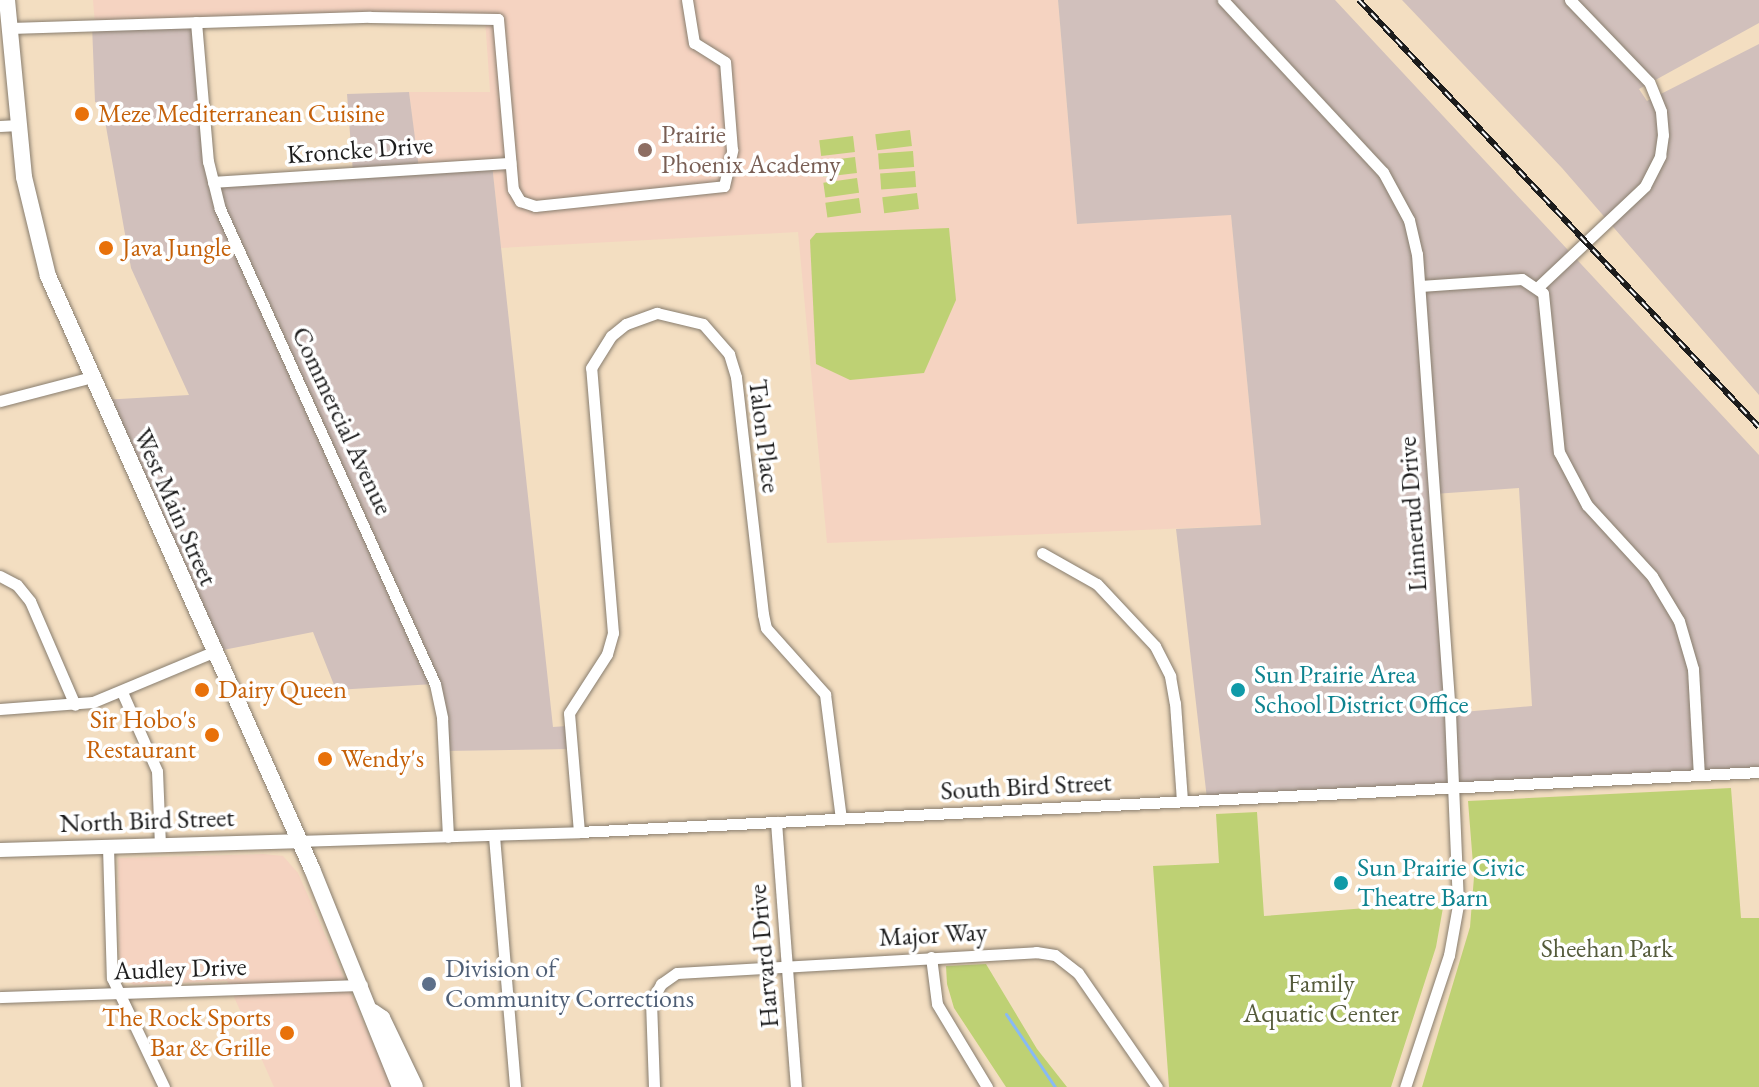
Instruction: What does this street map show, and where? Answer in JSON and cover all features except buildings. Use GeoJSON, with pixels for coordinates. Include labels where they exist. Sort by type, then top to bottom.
{"type":"FeatureCollection","features":[{"type":"Feature","properties":{"kind":"main road","name":"West Main Street"},"geometry":{"type":"LineString","coordinates":[[7,0],[18,125],[37,242],[92,377],[362,985],[373,1012],[371,1025],[400,1087]]}},
{"type":"Feature","properties":{"kind":"main road","name":"West Main Street"},"geometry":{"type":"LineString","coordinates":[[373,1012],[382,1018],[415,1087]]}},
{"type":"Feature","properties":{"kind":"street"},"geometry":{"type":"LineString","coordinates":[[10,28],[196,22],[498,19],[510,163],[520,201],[535,206],[724,186],[732,150],[725,62],[694,43],[687,0]]}},
{"type":"Feature","properties":{"kind":"street","name":"Linnerud Drive"},"geometry":{"type":"LineString","coordinates":[[1223,0],[1391,183],[1412,228],[1420,286],[1458,870],[1455,930],[1405,1087]]}},
{"type":"Feature","properties":{"kind":"street"},"geometry":{"type":"LineString","coordinates":[[1538,287],[1645,186],[1660,156],[1663,135],[1661,111],[1649,82],[1570,0]]}},
{"type":"Feature","properties":{"kind":"street","name":"Commercial Avenue"},"geometry":{"type":"LineString","coordinates":[[196,22],[213,182],[228,228],[431,672],[442,718],[448,837]]}},
{"type":"Feature","properties":{"kind":"street"},"geometry":{"type":"LineString","coordinates":[[0,126],[18,125]]}},
{"type":"Feature","properties":{"kind":"street","name":"Kroncke Drive"},"geometry":{"type":"LineString","coordinates":[[213,182],[510,163]]}},
{"type":"Feature","properties":{"kind":"street"},"geometry":{"type":"LineString","coordinates":[[1420,286],[1522,279],[1538,287],[1546,310],[1559,452],[1587,505],[1652,576],[1679,621],[1693,669],[1699,775]]}},
{"type":"Feature","properties":{"kind":"street","name":"Talon Place"},"geometry":{"type":"LineString","coordinates":[[579,832],[569,713],[607,654],[613,633],[591,368],[611,336],[626,324],[657,313],[703,324],[729,354],[736,377],[766,628],[825,694],[841,819]]}},
{"type":"Feature","properties":{"kind":"street"},"geometry":{"type":"LineString","coordinates":[[0,401],[92,377]]}},
{"type":"Feature","properties":{"kind":"street"},"geometry":{"type":"LineString","coordinates":[[1042,553],[1097,584],[1155,646],[1170,676],[1175,703],[1182,801]]}},
{"type":"Feature","properties":{"kind":"street"},"geometry":{"type":"LineString","coordinates":[[0,576],[17,585],[30,601],[75,705]]}},
{"type":"Feature","properties":{"kind":"street"},"geometry":{"type":"LineString","coordinates":[[0,709],[75,705],[122,692],[213,652]]}},
{"type":"Feature","properties":{"kind":"street"},"geometry":{"type":"LineString","coordinates":[[122,692],[157,771],[160,845]]}},
{"type":"Feature","properties":{"kind":"street","name":"South Bird Street"},"geometry":{"type":"LineString","coordinates":[[296,841],[579,832],[1759,772]]}},
{"type":"Feature","properties":{"kind":"street","name":"Harvard Drive"},"geometry":{"type":"LineString","coordinates":[[776,822],[796,1087]]}},
{"type":"Feature","properties":{"kind":"street"},"geometry":{"type":"LineString","coordinates":[[494,836],[515,1087]]}},
{"type":"Feature","properties":{"kind":"street","name":"North Bird Street"},"geometry":{"type":"LineString","coordinates":[[0,850],[296,841]]}},
{"type":"Feature","properties":{"kind":"street"},"geometry":{"type":"LineString","coordinates":[[108,847],[110,963],[119,994],[164,1087]]}},
{"type":"Feature","properties":{"kind":"street","name":"Major Way"},"geometry":{"type":"LineString","coordinates":[[654,1087],[650,1013],[655,994],[668,977],[689,970],[1036,952],[1066,961],[1157,1087]]}},
{"type":"Feature","properties":{"kind":"street"},"geometry":{"type":"LineString","coordinates":[[931,957],[937,1004],[987,1087]]}},
{"type":"Feature","properties":{"kind":"street","name":"Audley Drive"},"geometry":{"type":"LineString","coordinates":[[0,997],[362,985]]}},
{"type":"Feature","properties":{"kind":"shaded area"},"geometry":{"type":"Polygon","coordinates":[[[93,0],[1058,0],[1077,224],[1231,214],[1261,525],[827,543],[798,232],[501,248],[492,164],[418,169],[409,92],[490,92],[485,18],[95,25],[93,0]]]}},
{"type":"Feature","properties":{"kind":"shaded area"},"geometry":{"type":"Polygon","coordinates":[[[1058,0],[1335,0],[1759,455],[1759,772],[1207,799],[1176,529],[1261,525],[1231,215],[1077,224],[1058,0]],[[1519,488],[1434,494],[1451,713],[1532,706],[1519,488]]]}},
{"type":"Feature","properties":{"kind":"shaded area"},"geometry":{"type":"Polygon","coordinates":[[[1402,0],[1759,0],[1759,23],[1639,89],[1647,101],[1759,44],[1759,395],[1562,168],[1402,0]]]}},
{"type":"Feature","properties":{"kind":"shaded area"},"geometry":{"type":"Polygon","coordinates":[[[196,22],[213,182],[353,173],[347,94],[409,92],[419,169],[492,164],[553,727],[567,726],[570,749],[444,751],[434,684],[336,690],[313,632],[213,652],[102,400],[189,395],[131,268],[102,104],[95,102],[92,25],[196,22]]]}},
{"type":"Feature","properties":{"kind":"shaded area"},"geometry":{"type":"Polygon","coordinates":[[[283,856],[298,873],[392,1087],[274,1087],[227,981],[134,985],[120,979],[118,858],[283,856]]]}},
{"type":"Feature","properties":{"kind":"green space"},"geometry":{"type":"Polygon","coordinates":[[[910,130],[912,146],[877,150],[875,134],[910,130]]]}},
{"type":"Feature","properties":{"kind":"green space"},"geometry":{"type":"Polygon","coordinates":[[[853,136],[855,152],[821,156],[819,140],[853,136]]]}},
{"type":"Feature","properties":{"kind":"green space"},"geometry":{"type":"Polygon","coordinates":[[[913,151],[914,167],[879,169],[878,153],[913,151]]]}},
{"type":"Feature","properties":{"kind":"green space"},"geometry":{"type":"Polygon","coordinates":[[[855,157],[857,173],[823,177],[821,161],[855,157]]]}},
{"type":"Feature","properties":{"kind":"green space"},"geometry":{"type":"Polygon","coordinates":[[[915,171],[916,187],[881,189],[880,173],[915,171]]]}},
{"type":"Feature","properties":{"kind":"green space"},"geometry":{"type":"Polygon","coordinates":[[[857,178],[859,193],[825,198],[823,183],[857,178]]]}},
{"type":"Feature","properties":{"kind":"green space"},"geometry":{"type":"Polygon","coordinates":[[[917,193],[919,209],[884,213],[882,197],[917,193]]]}},
{"type":"Feature","properties":{"kind":"green space"},"geometry":{"type":"Polygon","coordinates":[[[859,198],[861,213],[827,218],[825,203],[859,198]]]}},
{"type":"Feature","properties":{"kind":"green space"},"geometry":{"type":"Polygon","coordinates":[[[949,228],[956,300],[924,373],[850,380],[816,364],[810,240],[816,233],[949,228]]]}},
{"type":"Feature","properties":{"kind":"green space","name":"Sheehan Park"},"geometry":{"type":"Polygon","coordinates":[[[1731,788],[1741,918],[1759,918],[1759,1087],[1422,1087],[1470,927],[1474,877],[1468,801],[1731,788]]]}},
{"type":"Feature","properties":{"kind":"green space","name":"Family Aquatic Center"},"geometry":{"type":"Polygon","coordinates":[[[1257,812],[1264,916],[1444,902],[1436,947],[1391,1087],[1169,1087],[1153,866],[1219,863],[1216,814],[1257,812]]]}},
{"type":"Feature","properties":{"kind":"green space"},"geometry":{"type":"Polygon","coordinates":[[[986,964],[1037,1049],[1067,1087],[1006,1087],[954,1008],[947,984],[946,966],[986,964]]]}},
{"type":"Feature","properties":{"kind":"waterway"},"geometry":{"type":"LineString","coordinates":[[1006,1014],[1055,1087]]}},
{"type":"Feature","properties":{"kind":"railway"},"geometry":{"type":"LineString","coordinates":[[1359,0],[1759,427]]}},
{"type":"Feature","properties":{"kind":"place","name":"Meze Mediterranean Cuisine"},"geometry":{"type":"Point","coordinates":[82,114]}},
{"type":"Feature","properties":{"kind":"place","name":"Prairie Phoenix Academy"},"geometry":{"type":"Point","coordinates":[645,150]}},
{"type":"Feature","properties":{"kind":"place","name":"Java Jungle"},"geometry":{"type":"Point","coordinates":[106,248]}},
{"type":"Feature","properties":{"kind":"place","name":"Dairy Queen"},"geometry":{"type":"Point","coordinates":[202,690]}},
{"type":"Feature","properties":{"kind":"place","name":"Sun Prairie Area School District Office"},"geometry":{"type":"Point","coordinates":[1238,690]}},
{"type":"Feature","properties":{"kind":"place","name":"Sir Hobo's Restaurant"},"geometry":{"type":"Point","coordinates":[212,735]}},
{"type":"Feature","properties":{"kind":"place","name":"Wendy's"},"geometry":{"type":"Point","coordinates":[325,759]}},
{"type":"Feature","properties":{"kind":"place","name":"Sun Prairie Civic Theatre Barn"},"geometry":{"type":"Point","coordinates":[1341,883]}},
{"type":"Feature","properties":{"kind":"place","name":"Division of Community Corrections"},"geometry":{"type":"Point","coordinates":[429,984]}},
{"type":"Feature","properties":{"kind":"place","name":"The Rock Sports Bar & Grille"},"geometry":{"type":"Point","coordinates":[287,1033]}}]}
